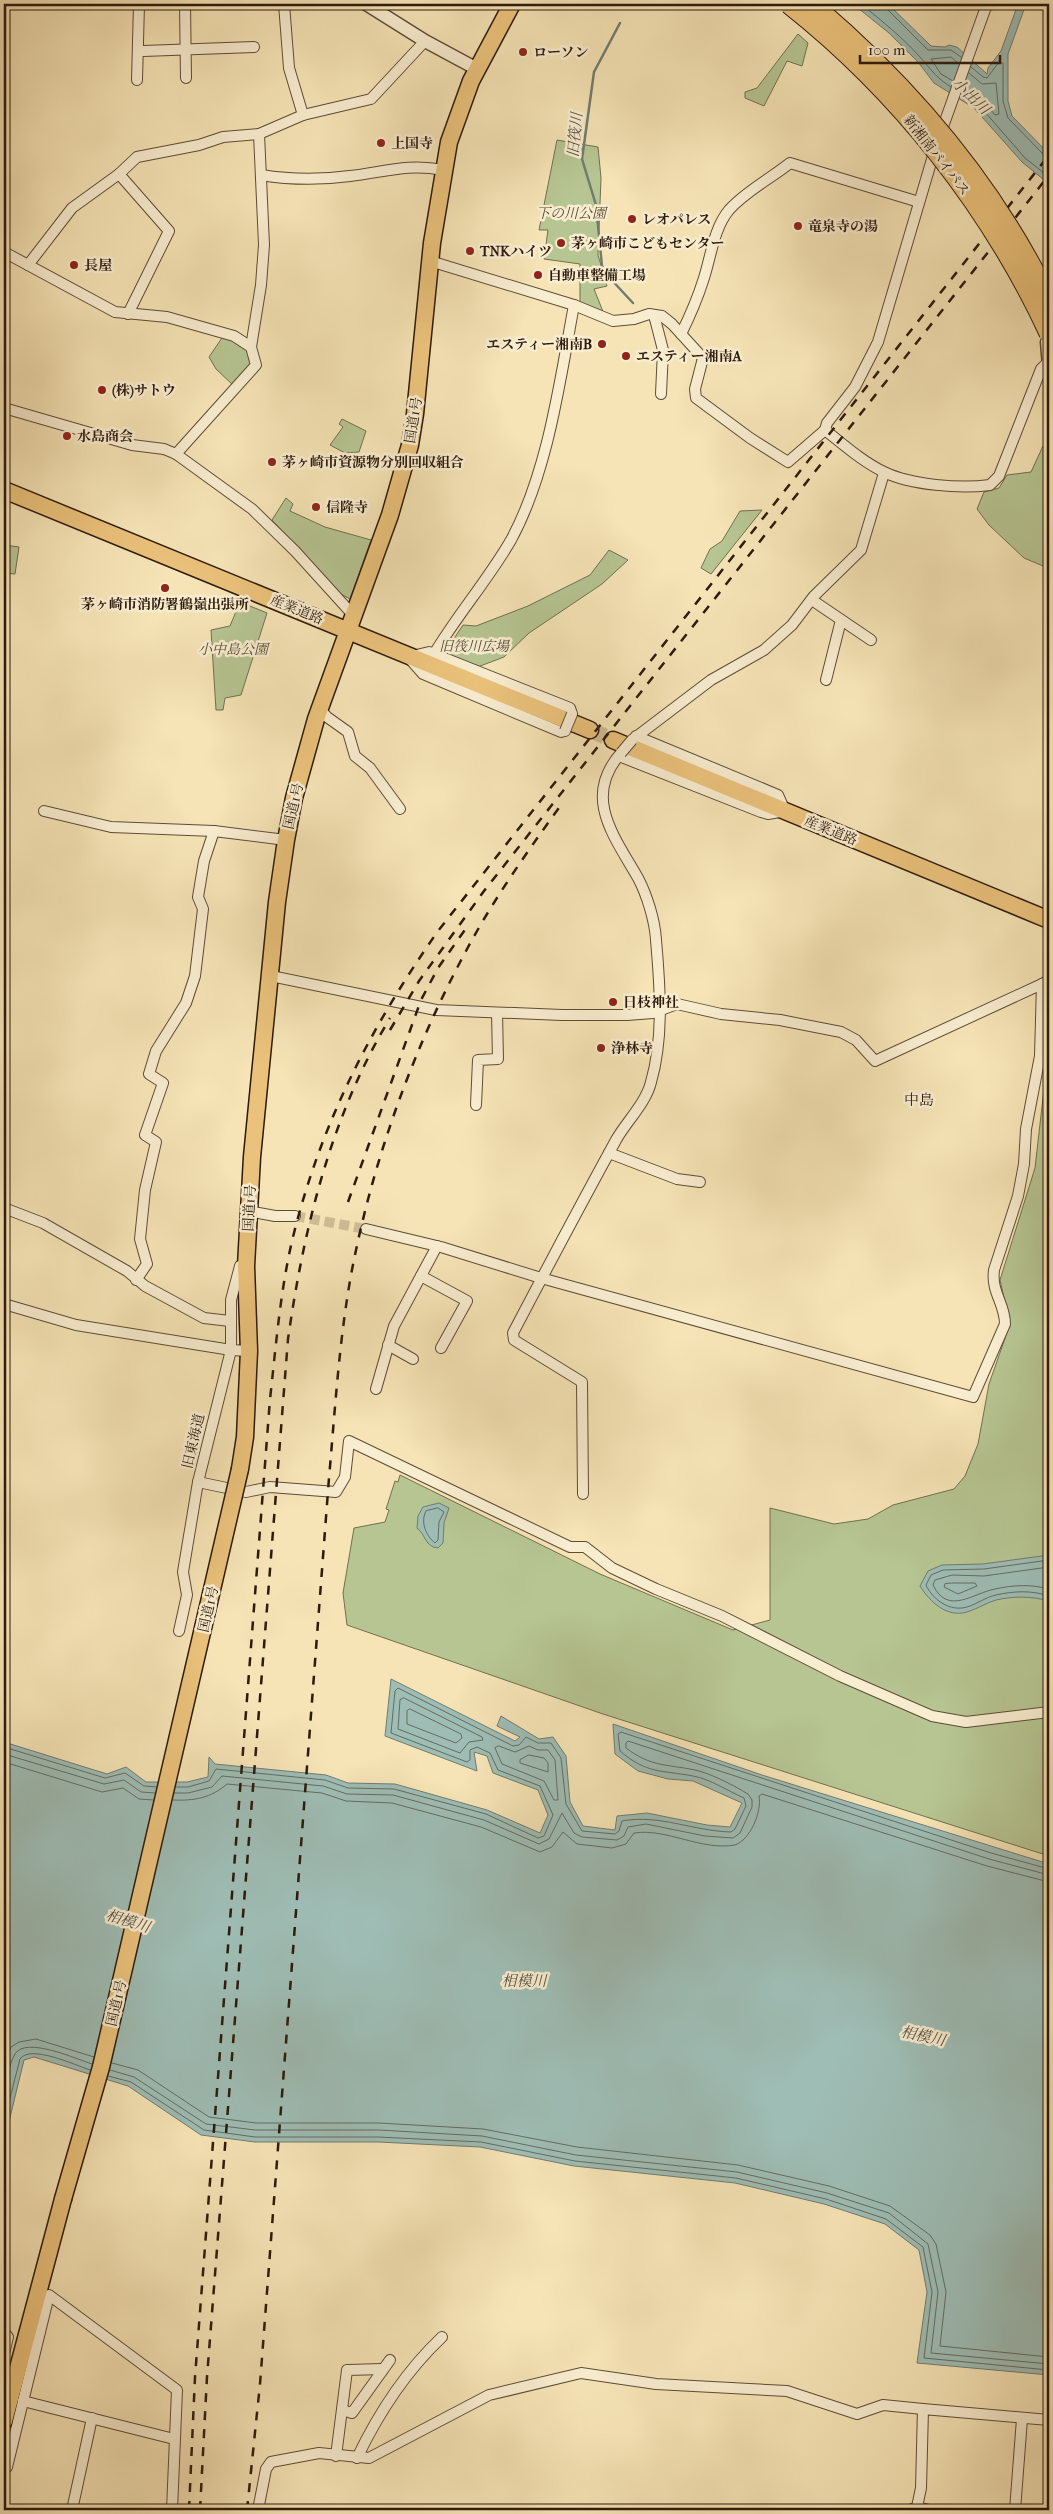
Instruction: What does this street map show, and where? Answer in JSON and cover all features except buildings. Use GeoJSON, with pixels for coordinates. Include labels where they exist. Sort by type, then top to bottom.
{"type":"FeatureCollection","features":[{"type":"Feature","properties":{"kind":"highway","name":"新湘南バイパス"},"geometry":{"type":"LineString","coordinates":[[789,4],[865,72],[904,112],[940,156],[1004,247],[1048,337]]}},
{"type":"Feature","properties":{"kind":"highway","name":"新湘南バイパス"},"geometry":{"type":"LineString","coordinates":[[812,4],[850,37],[900,86],[949,141],[997,208],[1049,300]]}},
{"type":"Feature","properties":{"kind":"main road","name":"国道1号"},"geometry":{"type":"LineString","coordinates":[[4,2421],[63,2199],[101,2067],[240,1469],[245,1437],[249,1351],[246,1266],[248,1211],[277,902],[294,798],[320,708],[390,515],[410,445],[416,414],[430,261],[443,170],[461,106],[477,69],[512,4]]}},
{"type":"Feature","properties":{"kind":"main road","name":"産業道路"},"geometry":{"type":"LineString","coordinates":[[4,490],[590,730]]}},
{"type":"Feature","properties":{"kind":"main road","name":"産業道路"},"geometry":{"type":"LineString","coordinates":[[618,750],[785,811],[1049,920]]}},
{"type":"Feature","properties":{"kind":"street"},"geometry":{"type":"LineString","coordinates":[[138,80],[139,4]]}},
{"type":"Feature","properties":{"kind":"street"},"geometry":{"type":"LineString","coordinates":[[185,4],[186,78]]}},
{"type":"Feature","properties":{"kind":"street"},"geometry":{"type":"LineString","coordinates":[[284,4],[289,68],[303,116]]}},
{"type":"Feature","properties":{"kind":"street"},"geometry":{"type":"LineString","coordinates":[[366,4],[425,41],[477,69]]}},
{"type":"Feature","properties":{"kind":"street"},"geometry":{"type":"LineString","coordinates":[[782,4],[853,65],[933,154],[980,226]]}},
{"type":"Feature","properties":{"kind":"street"},"geometry":{"type":"LineString","coordinates":[[430,261],[574,305],[613,321],[654,315],[662,316],[703,358],[695,389],[696,398],[750,438],[788,462],[825,430],[827,423],[855,387],[872,355],[933,154],[987,4]]}},
{"type":"Feature","properties":{"kind":"street"},"geometry":{"type":"LineString","coordinates":[[28,264],[72,208],[119,174],[136,157],[199,145],[223,137],[259,134],[303,116],[371,99],[425,41]]}},
{"type":"Feature","properties":{"kind":"street"},"geometry":{"type":"LineString","coordinates":[[142,51],[254,47]]}},
{"type":"Feature","properties":{"kind":"street"},"geometry":{"type":"LineString","coordinates":[[176,454],[256,365],[251,347],[261,285],[264,245],[259,134]]}},
{"type":"Feature","properties":{"kind":"street"},"geometry":{"type":"LineString","coordinates":[[681,334],[704,278],[721,221],[729,210],[750,191],[770,179],[790,163],[919,202]]}},
{"type":"Feature","properties":{"kind":"street"},"geometry":{"type":"LineString","coordinates":[[261,175],[293,180],[350,176],[413,166],[443,170]]}},
{"type":"Feature","properties":{"kind":"street"},"geometry":{"type":"LineString","coordinates":[[119,174],[169,231],[128,314]]}},
{"type":"Feature","properties":{"kind":"street"},"geometry":{"type":"LineString","coordinates":[[4,252],[102,307],[128,314],[155,315],[176,319],[234,336],[251,347]]}},
{"type":"Feature","properties":{"kind":"street"},"geometry":{"type":"LineString","coordinates":[[434,654],[511,539],[526,504],[547,442],[574,305]]}},
{"type":"Feature","properties":{"kind":"street"},"geometry":{"type":"LineString","coordinates":[[654,315],[664,350],[661,394]]}},
{"type":"Feature","properties":{"kind":"street"},"geometry":{"type":"LineString","coordinates":[[825,430],[884,472],[904,479],[969,488],[990,486],[999,476],[1041,369],[1049,364],[1048,337]]}},
{"type":"Feature","properties":{"kind":"street"},"geometry":{"type":"LineString","coordinates":[[4,408],[132,445],[164,449],[176,454],[252,509],[354,616]]}},
{"type":"Feature","properties":{"kind":"street"},"geometry":{"type":"LineString","coordinates":[[583,1494],[582,1382],[514,1340],[513,1333],[609,1153],[652,1082],[660,1008],[656,936],[639,880],[608,826],[602,785],[618,750],[711,680],[764,650],[792,624],[812,600],[861,550],[884,472]]}},
{"type":"Feature","properties":{"kind":"street"},"geometry":{"type":"LineString","coordinates":[[812,600],[871,640]]}},
{"type":"Feature","properties":{"kind":"street"},"geometry":{"type":"LineString","coordinates":[[826,680],[841,620]]}},
{"type":"Feature","properties":{"kind":"street"},"geometry":{"type":"LineString","coordinates":[[429,652],[570,708],[572,714],[565,731],[561,732],[422,674],[408,657],[429,652]]}},
{"type":"Feature","properties":{"kind":"street"},"geometry":{"type":"LineString","coordinates":[[320,708],[327,717],[348,732],[355,756],[370,768],[400,809]]}},
{"type":"Feature","properties":{"kind":"street"},"geometry":{"type":"LineString","coordinates":[[634,738],[778,796],[785,811]]}},
{"type":"Feature","properties":{"kind":"street"},"geometry":{"type":"LineString","coordinates":[[44,811],[111,827],[214,831],[286,840]]}},
{"type":"Feature","properties":{"kind":"street"},"geometry":{"type":"LineString","coordinates":[[136,1280],[147,1264],[140,1239],[145,1190],[156,1142],[145,1135],[163,1084],[149,1074],[156,1051],[186,1003],[195,976],[203,909],[198,897],[204,861],[214,831]]}},
{"type":"Feature","properties":{"kind":"street"},"geometry":{"type":"LineString","coordinates":[[271,976],[436,1010],[628,1015],[653,1013],[660,1008],[677,1004],[721,1014],[780,1020],[841,1032],[856,1040],[875,1061],[1046,982],[1040,1056],[1026,1130],[1024,1164],[1018,1196],[994,1270],[992,1283],[1005,1313],[1005,1324],[973,1397],[542,1278],[437,1246],[366,1229]]}},
{"type":"Feature","properties":{"kind":"street"},"geometry":{"type":"LineString","coordinates":[[476,1105],[478,1060],[498,1059],[497,1013]]}},
{"type":"Feature","properties":{"kind":"street"},"geometry":{"type":"LineString","coordinates":[[609,1153],[677,1179],[700,1182]]}},
{"type":"Feature","properties":{"kind":"street"},"geometry":{"type":"LineString","coordinates":[[4,1208],[43,1223],[127,1271],[136,1280],[204,1318],[230,1321]]}},
{"type":"Feature","properties":{"kind":"street"},"geometry":{"type":"LineString","coordinates":[[248,1211],[275,1216],[295,1216]]}},
{"type":"Feature","properties":{"kind":"street"},"geometry":{"type":"LineString","coordinates":[[376,1389],[394,1326],[437,1246]]}},
{"type":"Feature","properties":{"kind":"street","name":"旧東海道"},"geometry":{"type":"LineString","coordinates":[[179,1631],[187,1595],[183,1572],[198,1482],[232,1350],[230,1321],[234,1283],[240,1266],[246,1266]]}},
{"type":"Feature","properties":{"kind":"street"},"geometry":{"type":"LineString","coordinates":[[421,1276],[467,1301],[441,1348]]}},
{"type":"Feature","properties":{"kind":"street"},"geometry":{"type":"LineString","coordinates":[[4,1304],[76,1325],[232,1350],[249,1351]]}},
{"type":"Feature","properties":{"kind":"street"},"geometry":{"type":"LineString","coordinates":[[388,1345],[413,1359]]}},
{"type":"Feature","properties":{"kind":"street"},"geometry":{"type":"LineString","coordinates":[[198,1482],[246,1492],[270,1487],[336,1492],[345,1477],[349,1441],[570,1547],[585,1547],[612,1568],[647,1585],[722,1616],[840,1676],[932,1716],[966,1722],[1049,1712]]}},
{"type":"Feature","properties":{"kind":"street"},"geometry":{"type":"LineString","coordinates":[[4,2469],[7,2467],[49,2295],[177,2390],[172,2510]]}},
{"type":"Feature","properties":{"kind":"street"},"geometry":{"type":"LineString","coordinates":[[4,2354],[6,2334]]}},
{"type":"Feature","properties":{"kind":"street"},"geometry":{"type":"LineString","coordinates":[[357,2458],[374,2424],[400,2382],[442,2337]]}},
{"type":"Feature","properties":{"kind":"street"},"geometry":{"type":"LineString","coordinates":[[342,2410],[352,2413],[390,2360]]}},
{"type":"Feature","properties":{"kind":"street"},"geometry":{"type":"LineString","coordinates":[[336,2456],[347,2370],[383,2369]]}},
{"type":"Feature","properties":{"kind":"street"},"geometry":{"type":"LineString","coordinates":[[258,2510],[266,2469],[270,2462],[319,2453],[368,2458],[489,2395],[581,2373],[656,2384],[787,2391],[857,2414],[883,2405],[1049,2420]]}},
{"type":"Feature","properties":{"kind":"street"},"geometry":{"type":"LineString","coordinates":[[23,2402],[174,2439]]}},
{"type":"Feature","properties":{"kind":"street"},"geometry":{"type":"LineString","coordinates":[[922,2409],[921,2488],[914,2508],[929,2510]]}},
{"type":"Feature","properties":{"kind":"street"},"geometry":{"type":"LineString","coordinates":[[72,2510],[92,2418]]}},
{"type":"Feature","properties":{"kind":"street"},"geometry":{"type":"LineString","coordinates":[[1015,2510],[1022,2419]]}},
{"type":"Feature","properties":{"kind":"green space"},"geometry":{"type":"Polygon","coordinates":[[[798,34],[808,43],[802,66],[787,61],[764,106],[745,98],[745,92],[757,88],[798,34]]]}},
{"type":"Feature","properties":{"kind":"green space","name":"下の川公園"},"geometry":{"type":"Polygon","coordinates":[[[557,140],[598,147],[601,178],[598,255],[607,286],[594,289],[604,314],[580,302],[580,264],[544,259],[548,230],[539,230],[557,140]]]}},
{"type":"Feature","properties":{"kind":"green space"},"geometry":{"type":"Polygon","coordinates":[[[224,335],[251,347],[256,365],[235,387],[216,369],[209,357],[224,335]]]}},
{"type":"Feature","properties":{"kind":"green space"},"geometry":{"type":"Polygon","coordinates":[[[342,419],[366,431],[359,452],[345,453],[330,445],[343,427],[339,424],[342,419]]]}},
{"type":"Feature","properties":{"kind":"green space"},"geometry":{"type":"Polygon","coordinates":[[[1049,445],[1049,556],[1043,566],[1024,558],[989,525],[977,509],[984,492],[999,488],[1007,475],[1031,472],[1043,446],[1049,445]]]}},
{"type":"Feature","properties":{"kind":"green space"},"geometry":{"type":"Polygon","coordinates":[[[286,498],[293,504],[290,511],[325,527],[371,540],[350,599],[339,593],[272,520],[286,498]]]}},
{"type":"Feature","properties":{"kind":"green space"},"geometry":{"type":"Polygon","coordinates":[[[762,510],[711,574],[701,568],[710,549],[722,541],[740,511],[762,510]]]}},
{"type":"Feature","properties":{"kind":"green space"},"geometry":{"type":"Polygon","coordinates":[[[4,545],[19,547],[15,574],[4,573],[4,545]]]}},
{"type":"Feature","properties":{"kind":"green space","name":"旧筏川広場"},"geometry":{"type":"Polygon","coordinates":[[[609,550],[628,560],[602,584],[529,633],[504,657],[475,668],[443,655],[463,625],[476,626],[528,606],[590,575],[609,550]]]}},
{"type":"Feature","properties":{"kind":"green space","name":"小中島公園"},"geometry":{"type":"Polygon","coordinates":[[[240,602],[267,613],[241,695],[225,698],[223,710],[216,710],[211,630],[230,626],[240,602]]]}},
{"type":"Feature","properties":{"kind":"green space"},"geometry":{"type":"Polygon","coordinates":[[[1049,1045],[1049,1856],[603,1714],[347,1625],[343,1593],[354,1528],[385,1522],[389,1510],[386,1509],[395,1481],[398,1482],[400,1475],[600,1574],[733,1630],[770,1620],[770,1508],[834,1524],[868,1519],[893,1505],[954,1489],[965,1476],[978,1444],[989,1384],[1010,1324],[1000,1280],[1035,1168],[1049,1045]]]}},
{"type":"Feature","properties":{"kind":"water","name":"小出川"},"geometry":{"type":"Polygon","coordinates":[[[853,4],[888,4],[931,46],[945,47],[949,45],[957,47],[987,74],[988,68],[1001,51],[1018,4],[1026,4],[1008,54],[1008,101],[1012,116],[1049,154],[1049,184],[1022,162],[974,108],[934,83],[918,62],[889,33],[853,4]]]}},
{"type":"Feature","properties":{"kind":"water"},"geometry":{"type":"Polygon","coordinates":[[[439,1503],[449,1508],[444,1523],[443,1543],[438,1548],[430,1545],[417,1528],[418,1516],[423,1507],[439,1503]]]}},
{"type":"Feature","properties":{"kind":"water"},"geometry":{"type":"Polygon","coordinates":[[[1049,1555],[1049,1601],[1029,1597],[1009,1598],[996,1600],[967,1612],[953,1613],[934,1603],[920,1586],[928,1571],[942,1565],[983,1564],[1049,1555]]]}},
{"type":"Feature","properties":{"kind":"water","name":"相模川"},"geometry":{"type":"Polygon","coordinates":[[[391,1679],[515,1741],[520,1737],[497,1726],[501,1716],[539,1739],[553,1737],[566,1756],[570,1802],[583,1826],[615,1830],[617,1816],[647,1813],[707,1825],[730,1827],[742,1803],[693,1781],[668,1779],[638,1771],[615,1754],[613,1724],[762,1775],[1049,1864],[1049,2375],[917,2363],[927,2292],[919,2250],[885,2224],[824,2204],[735,2183],[574,2166],[480,2147],[378,2142],[255,2142],[201,2135],[128,2086],[34,2057],[24,2060],[4,2142],[4,1742],[107,1774],[126,1767],[146,1782],[187,1782],[208,1777],[209,1757],[215,1764],[326,1775],[348,1783],[395,1784],[487,1810],[540,1833],[548,1815],[538,1790],[493,1773],[487,1756],[474,1752],[477,1771],[385,1736],[391,1679]]]}},
{"type":"Feature","properties":{"kind":"waterway","name":"旧筏川"},"geometry":{"type":"LineString","coordinates":[[620,23],[594,72],[582,159],[596,205],[602,266],[608,276],[633,303]]}},
{"type":"Feature","properties":{"kind":"tunnel"},"geometry":{"type":"LineString","coordinates":[[590,730],[613,740]]}},
{"type":"Feature","properties":{"kind":"tunnel"},"geometry":{"type":"LineString","coordinates":[[295,1216],[366,1229]]}},
{"type":"Feature","properties":{"kind":"railway"},"geometry":{"type":"LineString","coordinates":[[189,2510],[195,2377],[270,1399],[284,1280],[292,1241],[317,1157],[350,1079],[369,1041],[413,967],[438,931],[1049,155]]}},
{"type":"Feature","properties":{"kind":"railway"},"geometry":{"type":"LineString","coordinates":[[390,1030],[419,981],[484,891],[1049,175]]}},
{"type":"Feature","properties":{"kind":"railway"},"geometry":{"type":"LineString","coordinates":[[247,2510],[260,2384],[333,1427],[340,1351],[351,1275],[370,1191],[382,1150],[411,1068],[428,1028],[446,989],[487,913],[561,805]]}},
{"type":"Feature","properties":{"kind":"railway"},"geometry":{"type":"LineString","coordinates":[[348,1202],[421,1000],[438,968],[469,924]]}},
{"type":"Feature","properties":{"kind":"railway"},"geometry":{"type":"LineString","coordinates":[[200,2510],[207,2377],[288,1339],[302,1255],[323,1173],[351,1094],[369,1055],[390,1018]]}},
{"type":"Feature","properties":{"kind":"place","name":"ローソン"},"geometry":{"type":"Point","coordinates":[523,52]}},
{"type":"Feature","properties":{"kind":"place","name":"上国寺"},"geometry":{"type":"Point","coordinates":[381,143]}},
{"type":"Feature","properties":{"kind":"place","name":"レオパレス"},"geometry":{"type":"Point","coordinates":[632,219]}},
{"type":"Feature","properties":{"kind":"place","name":"竜泉寺の湯"},"geometry":{"type":"Point","coordinates":[798,226]}},
{"type":"Feature","properties":{"kind":"place","name":"茅ヶ崎市こどもセンター"},"geometry":{"type":"Point","coordinates":[561,243]}},
{"type":"Feature","properties":{"kind":"place","name":"TNKハイツ"},"geometry":{"type":"Point","coordinates":[470,251]}},
{"type":"Feature","properties":{"kind":"place","name":"長屋"},"geometry":{"type":"Point","coordinates":[74,265]}},
{"type":"Feature","properties":{"kind":"place","name":"自動車整備工場"},"geometry":{"type":"Point","coordinates":[538,275]}},
{"type":"Feature","properties":{"kind":"place","name":"エスティー湘南B"},"geometry":{"type":"Point","coordinates":[602,344]}},
{"type":"Feature","properties":{"kind":"place","name":"エスティー湘南A"},"geometry":{"type":"Point","coordinates":[626,356]}},
{"type":"Feature","properties":{"kind":"place","name":"(株)サトウ"},"geometry":{"type":"Point","coordinates":[102,390]}},
{"type":"Feature","properties":{"kind":"place","name":"水島商会"},"geometry":{"type":"Point","coordinates":[67,436]}},
{"type":"Feature","properties":{"kind":"place","name":"茅ヶ崎市資源物分別回収組合"},"geometry":{"type":"Point","coordinates":[272,462]}},
{"type":"Feature","properties":{"kind":"place","name":"信隆寺"},"geometry":{"type":"Point","coordinates":[316,507]}},
{"type":"Feature","properties":{"kind":"place","name":"茅ヶ崎市消防署鶴嶺出張所"},"geometry":{"type":"Point","coordinates":[165,588]}},
{"type":"Feature","properties":{"kind":"place","name":"日枝神社"},"geometry":{"type":"Point","coordinates":[613,1002]}},
{"type":"Feature","properties":{"kind":"place","name":"浄林寺"},"geometry":{"type":"Point","coordinates":[601,1048]}},
{"type":"Feature","properties":{"kind":"district","name":"中島"},"geometry":{"type":"Point","coordinates":[919,1100]}}]}
